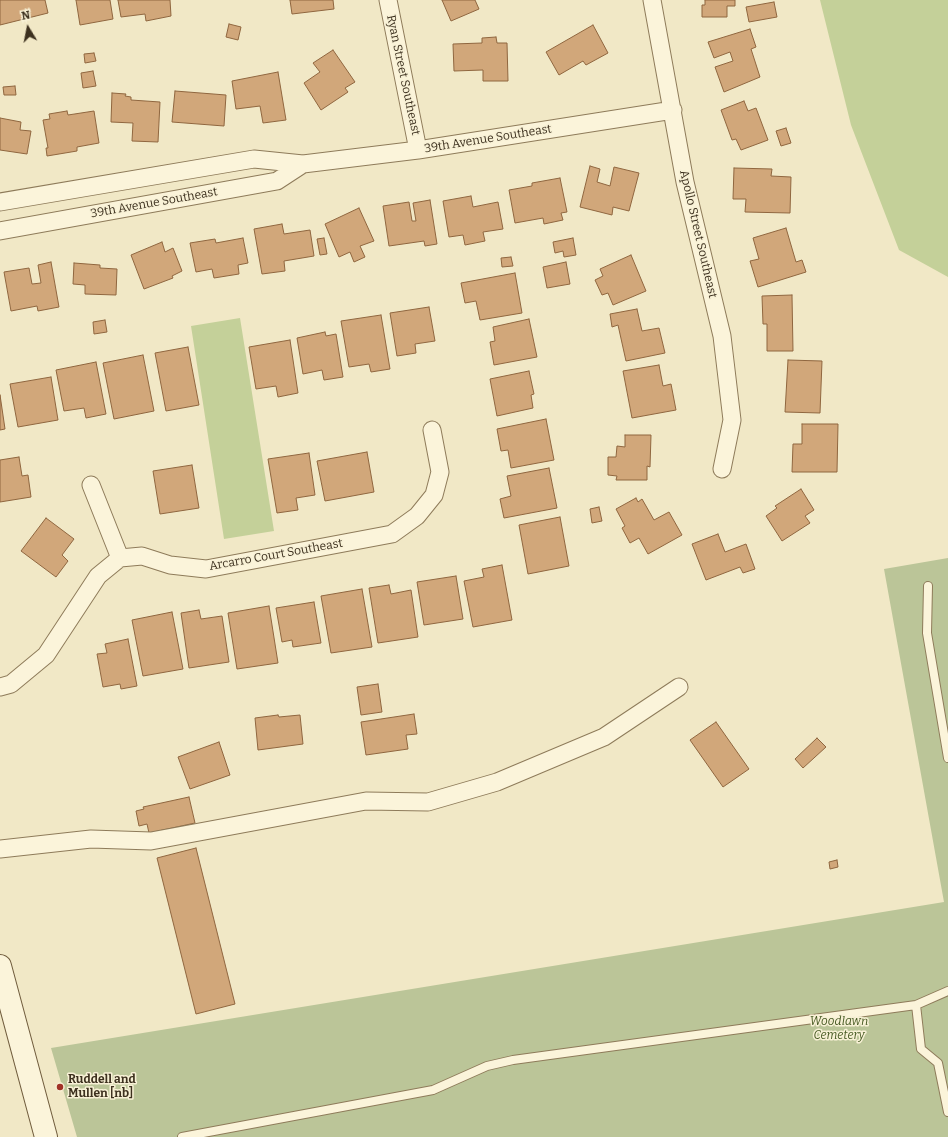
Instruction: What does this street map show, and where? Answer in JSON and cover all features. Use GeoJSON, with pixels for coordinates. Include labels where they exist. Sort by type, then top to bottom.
{"type":"FeatureCollection","features":[{"type":"Feature","properties":{"kind":"main road"},"geometry":{"type":"LineString","coordinates":[[0,966],[46,1137]]}},
{"type":"Feature","properties":{"kind":"street","name":"Ryan Street Southeast"},"geometry":{"type":"LineString","coordinates":[[388,0],[418,150]]}},
{"type":"Feature","properties":{"kind":"street","name":"Apollo Street Southeast"},"geometry":{"type":"LineString","coordinates":[[652,0],[685,182],[722,336],[732,420],[722,469]]}},
{"type":"Feature","properties":{"kind":"street","name":"39th Avenue Southeast"},"geometry":{"type":"LineString","coordinates":[[0,202],[254,159],[303,164],[418,150],[672,110]]}},
{"type":"Feature","properties":{"kind":"street","name":"39th Avenue Southeast"},"geometry":{"type":"LineString","coordinates":[[0,231],[277,181],[303,164]]}},
{"type":"Feature","properties":{"kind":"street","name":"Arcarro Court Southeast"},"geometry":{"type":"LineString","coordinates":[[120,558],[142,556],[170,565],[206,569],[392,534],[417,516],[434,495],[440,472],[432,430]]}},
{"type":"Feature","properties":{"kind":"street"},"geometry":{"type":"LineString","coordinates":[[0,687],[11,684],[46,655],[98,576],[120,558],[91,485]]}},
{"type":"Feature","properties":{"kind":"street"},"geometry":{"type":"LineString","coordinates":[[0,849],[91,839],[151,841],[366,801],[428,802],[497,782],[604,738],[679,687]]}},
{"type":"Feature","properties":{"kind":"lane"},"geometry":{"type":"LineString","coordinates":[[928,586],[927,633],[948,758]]}},
{"type":"Feature","properties":{"kind":"lane"},"geometry":{"type":"LineString","coordinates":[[182,1137],[433,1090],[487,1066],[513,1060],[916,1005],[948,991]]}},
{"type":"Feature","properties":{"kind":"lane"},"geometry":{"type":"LineString","coordinates":[[916,1005],[921,1049],[938,1063],[948,1112]]}},
{"type":"Feature","properties":{"kind":"green space"},"geometry":{"type":"Polygon","coordinates":[[[820,0],[948,0],[948,277],[899,250],[851,125],[820,0]]]}},
{"type":"Feature","properties":{"kind":"green space"},"geometry":{"type":"Polygon","coordinates":[[[240,318],[274,531],[224,539],[191,326],[240,318]]]}},
{"type":"Feature","properties":{"kind":"green space","name":"Woodlawn Cemetery"},"geometry":{"type":"Polygon","coordinates":[[[948,558],[948,1137],[77,1137],[51,1048],[944,902],[884,569],[948,558]]]}},
{"type":"Feature","properties":{"kind":"building"},"geometry":{"type":"Polygon","coordinates":[[[0,0],[45,0],[48,13],[0,25],[0,0]]]}},
{"type":"Feature","properties":{"kind":"building"},"geometry":{"type":"Polygon","coordinates":[[[76,0],[110,0],[113,19],[80,25],[76,0]]]}},
{"type":"Feature","properties":{"kind":"building"},"geometry":{"type":"Polygon","coordinates":[[[118,0],[170,0],[171,16],[146,21],[145,14],[121,17],[118,0]]]}},
{"type":"Feature","properties":{"kind":"building"},"geometry":{"type":"Polygon","coordinates":[[[290,0],[333,0],[334,9],[292,14],[290,0]]]}},
{"type":"Feature","properties":{"kind":"building"},"geometry":{"type":"Polygon","coordinates":[[[442,0],[475,0],[479,9],[451,21],[442,0]]]}},
{"type":"Feature","properties":{"kind":"building"},"geometry":{"type":"Polygon","coordinates":[[[705,0],[735,0],[735,6],[727,6],[727,17],[702,17],[702,5],[705,5],[705,0]]]}},
{"type":"Feature","properties":{"kind":"building"},"geometry":{"type":"Polygon","coordinates":[[[774,2],[777,17],[749,22],[746,7],[774,2]]]}},
{"type":"Feature","properties":{"kind":"building"},"geometry":{"type":"Polygon","coordinates":[[[229,24],[241,27],[238,40],[226,37],[229,24]]]}},
{"type":"Feature","properties":{"kind":"building"},"geometry":{"type":"Polygon","coordinates":[[[593,25],[608,53],[586,65],[583,61],[559,75],[546,52],[593,25]]]}},
{"type":"Feature","properties":{"kind":"building"},"geometry":{"type":"Polygon","coordinates":[[[750,29],[756,47],[751,49],[760,77],[724,92],[715,67],[733,61],[730,52],[714,58],[708,42],[750,29]]]}},
{"type":"Feature","properties":{"kind":"building"},"geometry":{"type":"Polygon","coordinates":[[[496,37],[497,43],[507,43],[508,81],[483,81],[483,70],[454,71],[453,44],[482,43],[482,38],[496,37]]]}},
{"type":"Feature","properties":{"kind":"building"},"geometry":{"type":"Polygon","coordinates":[[[333,50],[355,82],[345,88],[348,92],[321,110],[304,83],[320,72],[313,63],[333,50]]]}},
{"type":"Feature","properties":{"kind":"building"},"geometry":{"type":"Polygon","coordinates":[[[94,53],[96,61],[85,63],[84,54],[94,53]]]}},
{"type":"Feature","properties":{"kind":"building"},"geometry":{"type":"Polygon","coordinates":[[[93,71],[96,86],[83,88],[81,73],[93,71]]]}},
{"type":"Feature","properties":{"kind":"building"},"geometry":{"type":"Polygon","coordinates":[[[278,72],[286,120],[263,123],[260,106],[236,109],[232,81],[278,72]]]}},
{"type":"Feature","properties":{"kind":"building"},"geometry":{"type":"Polygon","coordinates":[[[15,86],[16,95],[4,95],[3,87],[15,86]]]}},
{"type":"Feature","properties":{"kind":"building"},"geometry":{"type":"Polygon","coordinates":[[[175,91],[226,95],[224,126],[172,122],[175,91]]]}},
{"type":"Feature","properties":{"kind":"building"},"geometry":{"type":"Polygon","coordinates":[[[112,93],[126,94],[125,96],[131,97],[131,100],[160,102],[158,142],[132,141],[133,123],[111,122],[112,93]]]}},
{"type":"Feature","properties":{"kind":"building"},"geometry":{"type":"Polygon","coordinates":[[[744,101],[748,111],[756,108],[768,140],[741,150],[736,139],[732,140],[721,110],[744,101]]]}},
{"type":"Feature","properties":{"kind":"building"},"geometry":{"type":"Polygon","coordinates":[[[67,111],[68,115],[94,111],[99,143],[77,147],[77,151],[47,156],[46,148],[48,148],[43,120],[50,119],[49,114],[67,111]]]}},
{"type":"Feature","properties":{"kind":"building"},"geometry":{"type":"Polygon","coordinates":[[[0,118],[21,122],[20,130],[31,131],[27,154],[0,150],[0,118]]]}},
{"type":"Feature","properties":{"kind":"building"},"geometry":{"type":"Polygon","coordinates":[[[786,128],[791,143],[781,146],[776,131],[786,128]]]}},
{"type":"Feature","properties":{"kind":"building"},"geometry":{"type":"Polygon","coordinates":[[[590,166],[600,169],[597,182],[610,186],[614,167],[639,173],[629,211],[613,207],[612,215],[580,207],[590,166]]]}},
{"type":"Feature","properties":{"kind":"building"},"geometry":{"type":"Polygon","coordinates":[[[734,168],[772,169],[771,176],[791,177],[790,213],[745,212],[746,199],[733,199],[734,168]]]}},
{"type":"Feature","properties":{"kind":"building"},"geometry":{"type":"Polygon","coordinates":[[[560,178],[567,212],[561,213],[563,220],[544,224],[543,218],[515,223],[509,190],[532,186],[532,183],[560,178]]]}},
{"type":"Feature","properties":{"kind":"building"},"geometry":{"type":"Polygon","coordinates":[[[471,196],[473,207],[498,202],[503,229],[483,232],[485,241],[465,245],[463,235],[449,237],[443,201],[471,196]]]}},
{"type":"Feature","properties":{"kind":"building"},"geometry":{"type":"Polygon","coordinates":[[[430,200],[437,244],[425,246],[424,241],[389,246],[383,206],[409,202],[412,221],[416,221],[413,203],[430,200]]]}},
{"type":"Feature","properties":{"kind":"building"},"geometry":{"type":"Polygon","coordinates":[[[359,208],[374,241],[360,246],[365,257],[354,262],[350,252],[339,257],[325,224],[359,208]]]}},
{"type":"Feature","properties":{"kind":"building"},"geometry":{"type":"Polygon","coordinates":[[[282,224],[284,234],[310,230],[314,256],[284,261],[285,271],[262,274],[254,229],[282,224]]]}},
{"type":"Feature","properties":{"kind":"building"},"geometry":{"type":"Polygon","coordinates":[[[786,228],[796,262],[802,260],[806,272],[758,287],[750,261],[759,259],[753,238],[786,228]]]}},
{"type":"Feature","properties":{"kind":"building"},"geometry":{"type":"Polygon","coordinates":[[[243,238],[248,263],[238,265],[239,274],[214,278],[212,269],[196,272],[190,243],[215,239],[216,243],[243,238]]]}},
{"type":"Feature","properties":{"kind":"building"},"geometry":{"type":"Polygon","coordinates":[[[324,238],[327,254],[320,255],[317,239],[324,238]]]}},
{"type":"Feature","properties":{"kind":"building"},"geometry":{"type":"Polygon","coordinates":[[[573,238],[576,255],[564,257],[563,251],[555,253],[553,242],[573,238]]]}},
{"type":"Feature","properties":{"kind":"building"},"geometry":{"type":"Polygon","coordinates":[[[162,242],[165,252],[173,248],[182,271],[172,276],[173,278],[144,289],[131,255],[162,242]]]}},
{"type":"Feature","properties":{"kind":"building"},"geometry":{"type":"Polygon","coordinates":[[[631,255],[646,291],[613,305],[608,293],[602,295],[595,280],[603,276],[600,269],[631,255]]]}},
{"type":"Feature","properties":{"kind":"building"},"geometry":{"type":"Polygon","coordinates":[[[511,257],[513,266],[502,267],[501,258],[511,257]]]}},
{"type":"Feature","properties":{"kind":"building"},"geometry":{"type":"Polygon","coordinates":[[[51,262],[59,307],[38,311],[37,306],[11,311],[4,272],[29,268],[32,284],[41,283],[38,265],[51,262]]]}},
{"type":"Feature","properties":{"kind":"building"},"geometry":{"type":"Polygon","coordinates":[[[566,262],[570,284],[547,288],[543,267],[566,262]]]}},
{"type":"Feature","properties":{"kind":"building"},"geometry":{"type":"Polygon","coordinates":[[[74,263],[100,265],[100,268],[117,269],[116,295],[85,294],[85,285],[73,284],[74,263]]]}},
{"type":"Feature","properties":{"kind":"building"},"geometry":{"type":"Polygon","coordinates":[[[515,273],[522,313],[480,320],[476,301],[465,303],[461,283],[515,273]]]}},
{"type":"Feature","properties":{"kind":"building"},"geometry":{"type":"Polygon","coordinates":[[[792,295],[793,351],[767,351],[767,324],[763,324],[762,296],[792,295]]]}},
{"type":"Feature","properties":{"kind":"building"},"geometry":{"type":"Polygon","coordinates":[[[429,307],[435,341],[415,344],[416,353],[397,356],[390,313],[429,307]]]}},
{"type":"Feature","properties":{"kind":"building"},"geometry":{"type":"Polygon","coordinates":[[[637,309],[642,331],[659,328],[665,353],[626,361],[618,325],[612,327],[610,314],[637,309]]]}},
{"type":"Feature","properties":{"kind":"building"},"geometry":{"type":"Polygon","coordinates":[[[381,315],[390,369],[371,372],[369,364],[349,367],[341,321],[381,315]]]}},
{"type":"Feature","properties":{"kind":"building"},"geometry":{"type":"Polygon","coordinates":[[[529,319],[537,357],[494,365],[490,342],[495,341],[493,327],[529,319]]]}},
{"type":"Feature","properties":{"kind":"building"},"geometry":{"type":"Polygon","coordinates":[[[105,320],[107,332],[94,334],[93,322],[105,320]]]}},
{"type":"Feature","properties":{"kind":"building"},"geometry":{"type":"Polygon","coordinates":[[[325,332],[326,336],[336,334],[343,377],[324,380],[322,370],[303,374],[297,338],[325,332]]]}},
{"type":"Feature","properties":{"kind":"building"},"geometry":{"type":"Polygon","coordinates":[[[290,340],[298,393],[278,397],[276,386],[256,389],[249,347],[290,340]]]}},
{"type":"Feature","properties":{"kind":"building"},"geometry":{"type":"Polygon","coordinates":[[[188,347],[199,405],[166,411],[155,353],[188,347]]]}},
{"type":"Feature","properties":{"kind":"building"},"geometry":{"type":"Polygon","coordinates":[[[143,355],[154,411],[114,419],[103,363],[143,355]]]}},
{"type":"Feature","properties":{"kind":"building"},"geometry":{"type":"Polygon","coordinates":[[[788,360],[822,361],[820,413],[785,412],[788,360]]]}},
{"type":"Feature","properties":{"kind":"building"},"geometry":{"type":"Polygon","coordinates":[[[96,362],[106,414],[86,418],[84,408],[64,411],[56,370],[96,362]]]}},
{"type":"Feature","properties":{"kind":"building"},"geometry":{"type":"Polygon","coordinates":[[[659,365],[663,386],[671,384],[676,410],[632,418],[623,371],[659,365]]]}},
{"type":"Feature","properties":{"kind":"building"},"geometry":{"type":"Polygon","coordinates":[[[529,371],[534,394],[531,395],[533,408],[497,416],[490,379],[529,371]]]}},
{"type":"Feature","properties":{"kind":"building"},"geometry":{"type":"Polygon","coordinates":[[[51,377],[58,420],[18,427],[10,384],[51,377]]]}},
{"type":"Feature","properties":{"kind":"building"},"geometry":{"type":"Polygon","coordinates":[[[0,395],[5,429],[0,430],[0,395]]]}},
{"type":"Feature","properties":{"kind":"building"},"geometry":{"type":"Polygon","coordinates":[[[546,419],[554,460],[511,468],[508,450],[501,451],[497,429],[546,419]]]}},
{"type":"Feature","properties":{"kind":"building"},"geometry":{"type":"Polygon","coordinates":[[[802,424],[838,424],[837,472],[792,472],[793,444],[802,444],[802,424]]]}},
{"type":"Feature","properties":{"kind":"building"},"geometry":{"type":"Polygon","coordinates":[[[625,435],[651,435],[650,467],[647,466],[647,480],[616,480],[617,476],[608,475],[608,457],[616,457],[617,446],[625,447],[625,435]]]}},
{"type":"Feature","properties":{"kind":"building"},"geometry":{"type":"Polygon","coordinates":[[[367,452],[374,492],[325,501],[317,461],[367,452]]]}},
{"type":"Feature","properties":{"kind":"building"},"geometry":{"type":"Polygon","coordinates":[[[309,453],[315,495],[296,498],[298,510],[277,513],[268,459],[309,453]]]}},
{"type":"Feature","properties":{"kind":"building"},"geometry":{"type":"Polygon","coordinates":[[[19,457],[22,476],[28,475],[31,497],[0,502],[0,460],[19,457]]]}},
{"type":"Feature","properties":{"kind":"building"},"geometry":{"type":"Polygon","coordinates":[[[192,465],[199,508],[160,514],[153,471],[192,465]]]}},
{"type":"Feature","properties":{"kind":"building"},"geometry":{"type":"Polygon","coordinates":[[[549,468],[557,508],[504,518],[500,499],[511,496],[507,476],[549,468]]]}},
{"type":"Feature","properties":{"kind":"building"},"geometry":{"type":"Polygon","coordinates":[[[801,489],[814,510],[805,516],[810,523],[782,541],[766,516],[777,508],[775,506],[801,489]]]}},
{"type":"Feature","properties":{"kind":"building"},"geometry":{"type":"Polygon","coordinates":[[[636,498],[638,502],[642,499],[654,520],[669,512],[682,535],[648,554],[639,538],[630,543],[622,528],[625,526],[616,509],[636,498]]]}},
{"type":"Feature","properties":{"kind":"building"},"geometry":{"type":"Polygon","coordinates":[[[599,507],[602,521],[592,523],[590,509],[599,507]]]}},
{"type":"Feature","properties":{"kind":"building"},"geometry":{"type":"Polygon","coordinates":[[[560,517],[569,566],[528,574],[519,525],[560,517]]]}},
{"type":"Feature","properties":{"kind":"building"},"geometry":{"type":"Polygon","coordinates":[[[46,518],[74,539],[62,555],[68,561],[56,577],[21,551],[46,518]]]}},
{"type":"Feature","properties":{"kind":"building"},"geometry":{"type":"Polygon","coordinates":[[[718,534],[725,552],[746,544],[755,569],[743,573],[740,567],[706,580],[692,544],[718,534]]]}},
{"type":"Feature","properties":{"kind":"building"},"geometry":{"type":"Polygon","coordinates":[[[502,565],[512,620],[473,627],[464,581],[484,577],[482,569],[502,565]]]}},
{"type":"Feature","properties":{"kind":"building"},"geometry":{"type":"Polygon","coordinates":[[[456,576],[463,619],[424,625],[417,582],[456,576]]]}},
{"type":"Feature","properties":{"kind":"building"},"geometry":{"type":"Polygon","coordinates":[[[389,585],[391,594],[411,590],[418,637],[378,643],[369,588],[389,585]]]}},
{"type":"Feature","properties":{"kind":"building"},"geometry":{"type":"Polygon","coordinates":[[[362,589],[372,647],[331,653],[321,596],[362,589]]]}},
{"type":"Feature","properties":{"kind":"building"},"geometry":{"type":"Polygon","coordinates":[[[314,602],[321,643],[293,647],[292,640],[282,642],[276,608],[314,602]]]}},
{"type":"Feature","properties":{"kind":"building"},"geometry":{"type":"Polygon","coordinates":[[[269,606],[278,663],[237,669],[228,613],[269,606]]]}},
{"type":"Feature","properties":{"kind":"building"},"geometry":{"type":"Polygon","coordinates":[[[199,610],[201,619],[222,616],[229,662],[189,668],[181,613],[199,610]]]}},
{"type":"Feature","properties":{"kind":"building"},"geometry":{"type":"Polygon","coordinates":[[[172,612],[183,669],[143,676],[132,620],[172,612]]]}},
{"type":"Feature","properties":{"kind":"building"},"geometry":{"type":"Polygon","coordinates":[[[128,639],[137,686],[121,689],[120,684],[103,687],[97,654],[107,653],[105,644],[128,639]]]}},
{"type":"Feature","properties":{"kind":"building"},"geometry":{"type":"Polygon","coordinates":[[[378,684],[382,712],[361,715],[357,687],[378,684]]]}},
{"type":"Feature","properties":{"kind":"building"},"geometry":{"type":"Polygon","coordinates":[[[414,714],[417,734],[406,735],[408,749],[366,755],[361,722],[414,714]]]}},
{"type":"Feature","properties":{"kind":"building"},"geometry":{"type":"Polygon","coordinates":[[[278,715],[279,717],[300,715],[303,744],[258,750],[255,718],[278,715]]]}},
{"type":"Feature","properties":{"kind":"building"},"geometry":{"type":"Polygon","coordinates":[[[716,722],[749,769],[723,787],[690,740],[716,722]]]}},
{"type":"Feature","properties":{"kind":"building"},"geometry":{"type":"Polygon","coordinates":[[[817,738],[826,747],[803,768],[795,759],[817,738]]]}},
{"type":"Feature","properties":{"kind":"building"},"geometry":{"type":"Polygon","coordinates":[[[219,742],[230,775],[190,789],[178,757],[219,742]]]}},
{"type":"Feature","properties":{"kind":"building"},"geometry":{"type":"Polygon","coordinates":[[[189,797],[195,823],[149,833],[147,824],[139,826],[136,811],[144,809],[143,807],[189,797]]]}},
{"type":"Feature","properties":{"kind":"building"},"geometry":{"type":"Polygon","coordinates":[[[196,848],[235,1004],[196,1014],[157,858],[196,848]]]}},
{"type":"Feature","properties":{"kind":"building"},"geometry":{"type":"Polygon","coordinates":[[[837,860],[838,867],[830,869],[829,862],[837,860]]]}},
{"type":"Feature","properties":{"kind":"place","name":"Ruddell and Mullen [nb]"},"geometry":{"type":"Point","coordinates":[60,1087]}}]}
